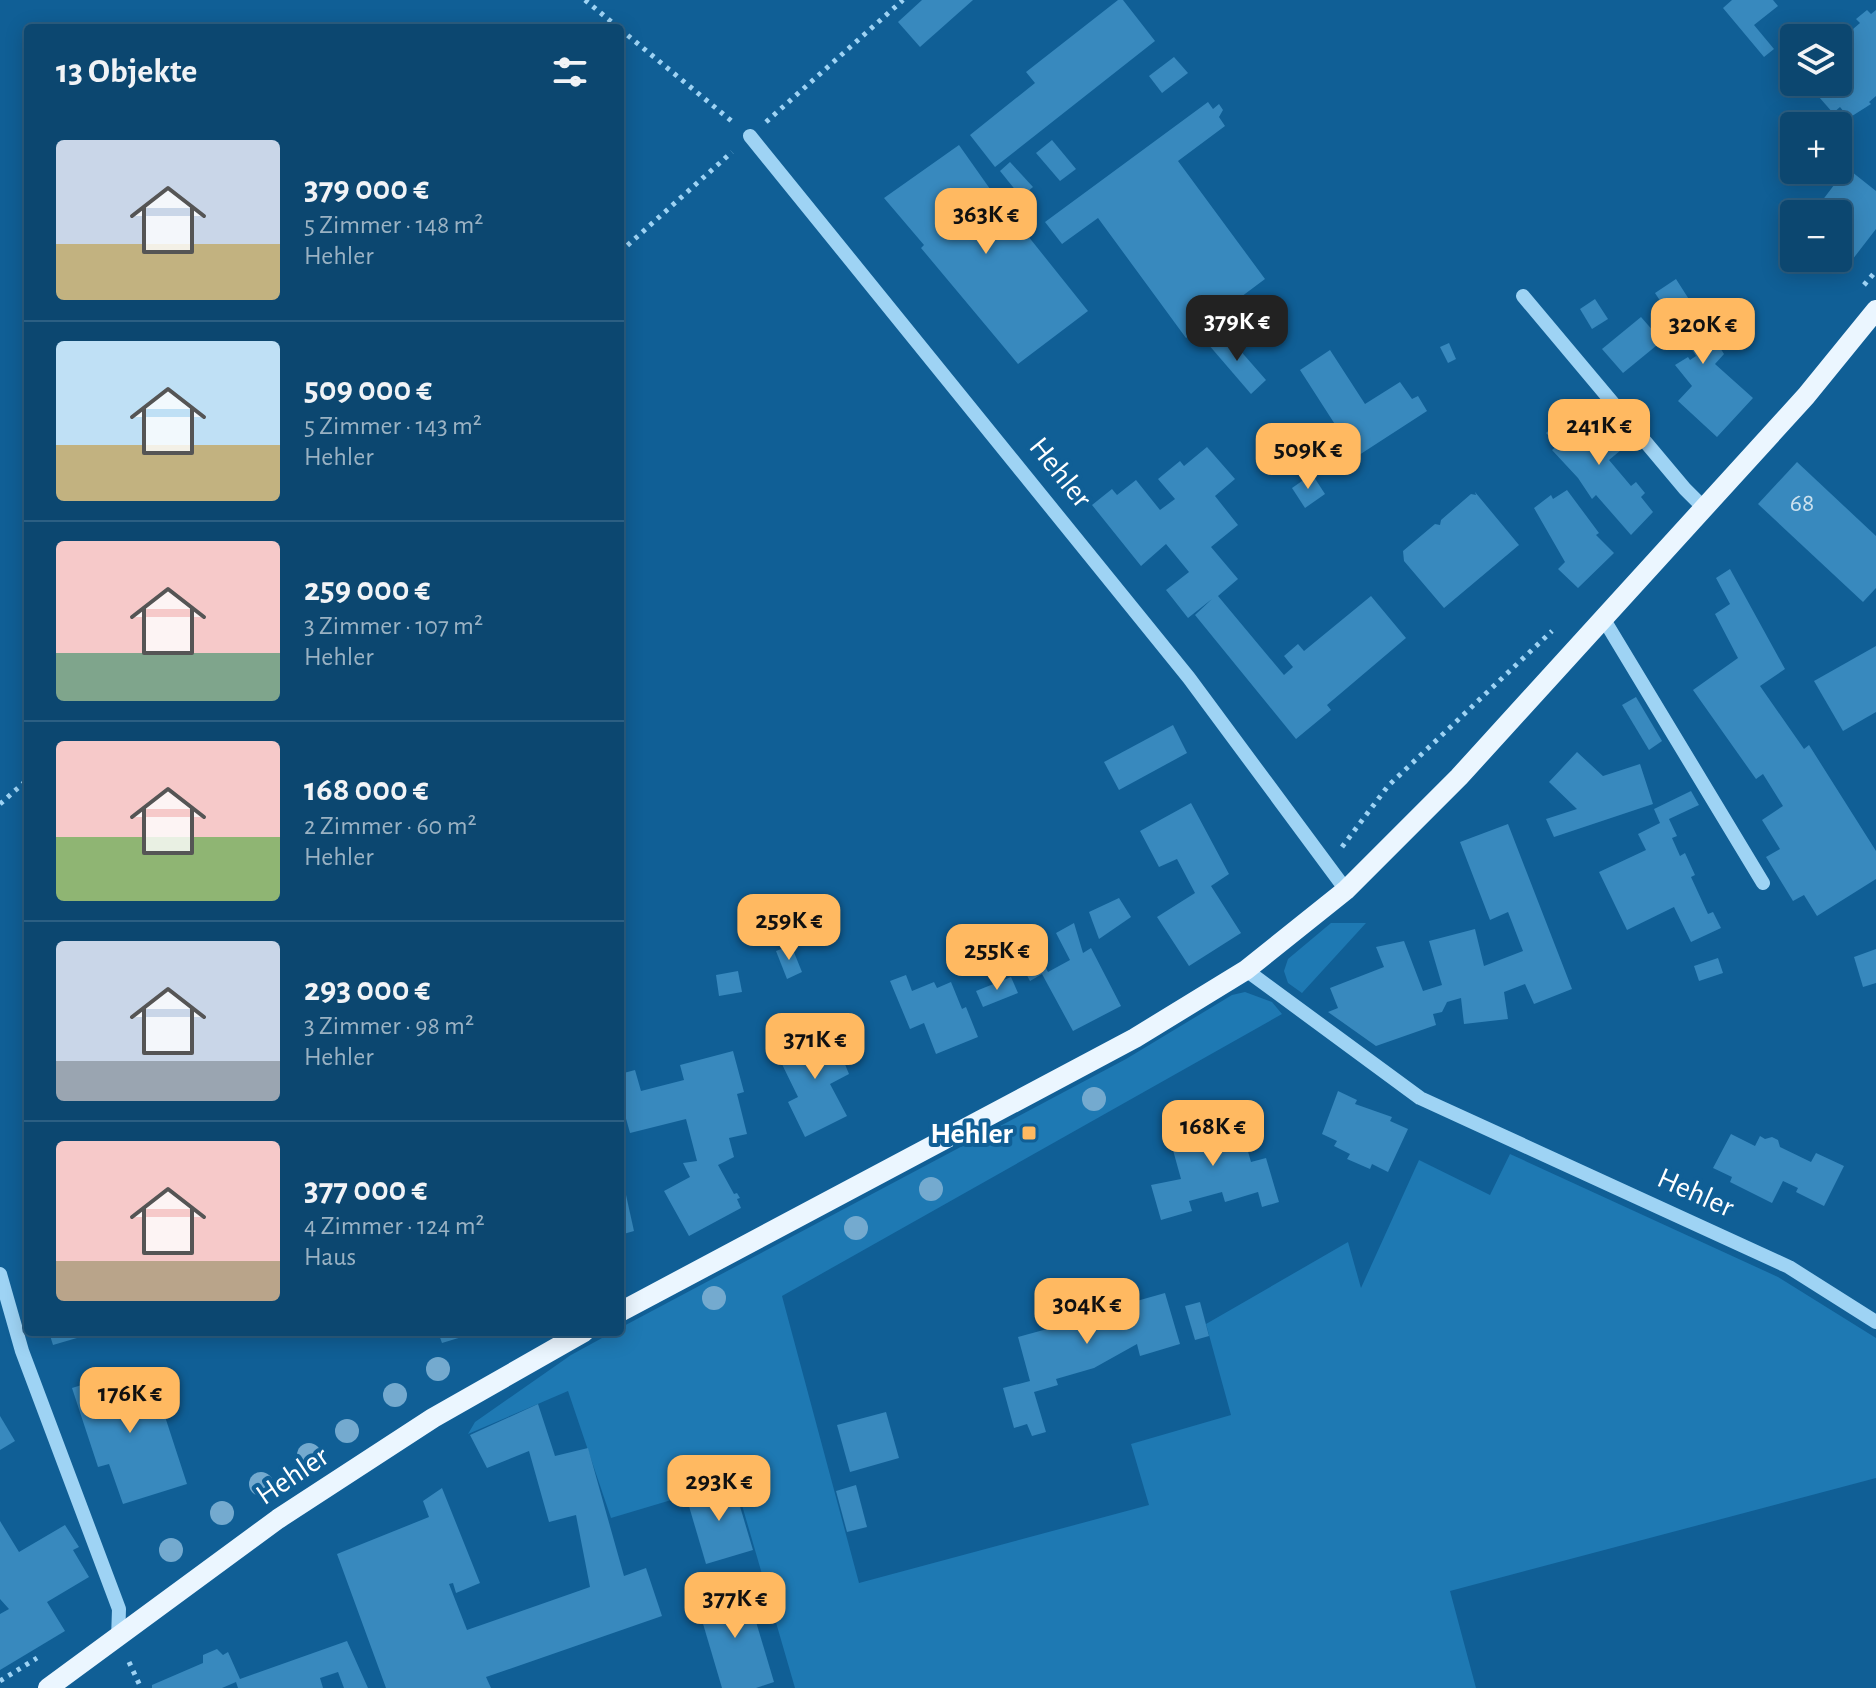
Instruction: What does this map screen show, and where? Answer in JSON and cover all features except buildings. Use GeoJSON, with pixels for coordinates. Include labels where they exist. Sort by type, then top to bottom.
{"type":"FeatureCollection","features":[{"type":"Feature","properties":{"kind":"main road"},"geometry":{"type":"LineString","coordinates":[[624,1310],[1014,1105],[1135,1038],[1246,970],[1346,890],[1459,777],[1806,396],[1876,310]]}},
{"type":"Feature","properties":{"kind":"main road","name":"Hehler"},"geometry":{"type":"LineString","coordinates":[[48,1688],[278,1519],[433,1418],[577,1336]]}},
{"type":"Feature","properties":{"kind":"street","name":"Hehler"},"geometry":{"type":"LineString","coordinates":[[750,136],[1189,678],[1346,890]]}},
{"type":"Feature","properties":{"kind":"street"},"geometry":{"type":"LineString","coordinates":[[1523,296],[1704,508]]}},
{"type":"Feature","properties":{"kind":"street"},"geometry":{"type":"LineString","coordinates":[[1603,618],[1763,883]]}},
{"type":"Feature","properties":{"kind":"street","name":"Hehler"},"geometry":{"type":"LineString","coordinates":[[1246,970],[1420,1098],[1789,1267],[1876,1322]]}},
{"type":"Feature","properties":{"kind":"street"},"geometry":{"type":"LineString","coordinates":[[0,1274],[22,1351],[119,1609],[118,1639]]}},
{"type":"Feature","properties":{"kind":"path"},"geometry":{"type":"LineString","coordinates":[[585,0],[615,24]]}},
{"type":"Feature","properties":{"kind":"path"},"geometry":{"type":"LineString","coordinates":[[624,31],[750,136]]}},
{"type":"Feature","properties":{"kind":"path"},"geometry":{"type":"LineString","coordinates":[[0,804],[24,783]]}},
{"type":"Feature","properties":{"kind":"shaded area"},"geometry":{"type":"Polygon","coordinates":[[[1331,923],[1366,923],[1302,993],[1288,983],[1284,971],[1288,959],[1331,923]]]}},
{"type":"Feature","properties":{"kind":"shaded area"},"geometry":{"type":"Polygon","coordinates":[[[1245,992],[1272,1002],[1282,1014],[782,1296],[859,1583],[1149,1505],[1131,1444],[1231,1415],[1206,1324],[1348,1242],[1361,1288],[1419,1160],[1490,1195],[1510,1154],[1778,1277],[1876,1338],[1876,1478],[1450,1591],[1476,1688],[795,1688],[735,1481],[611,1518],[568,1391],[468,1434],[475,1422],[571,1355],[606,1336],[624,1336],[624,1326],[1126,1059],[1232,995],[1245,992]]]}},
{"type":"Feature","properties":{"kind":"place","name":"Hehler"},"geometry":{"type":"Point","coordinates":[1029,1133]}}]}
